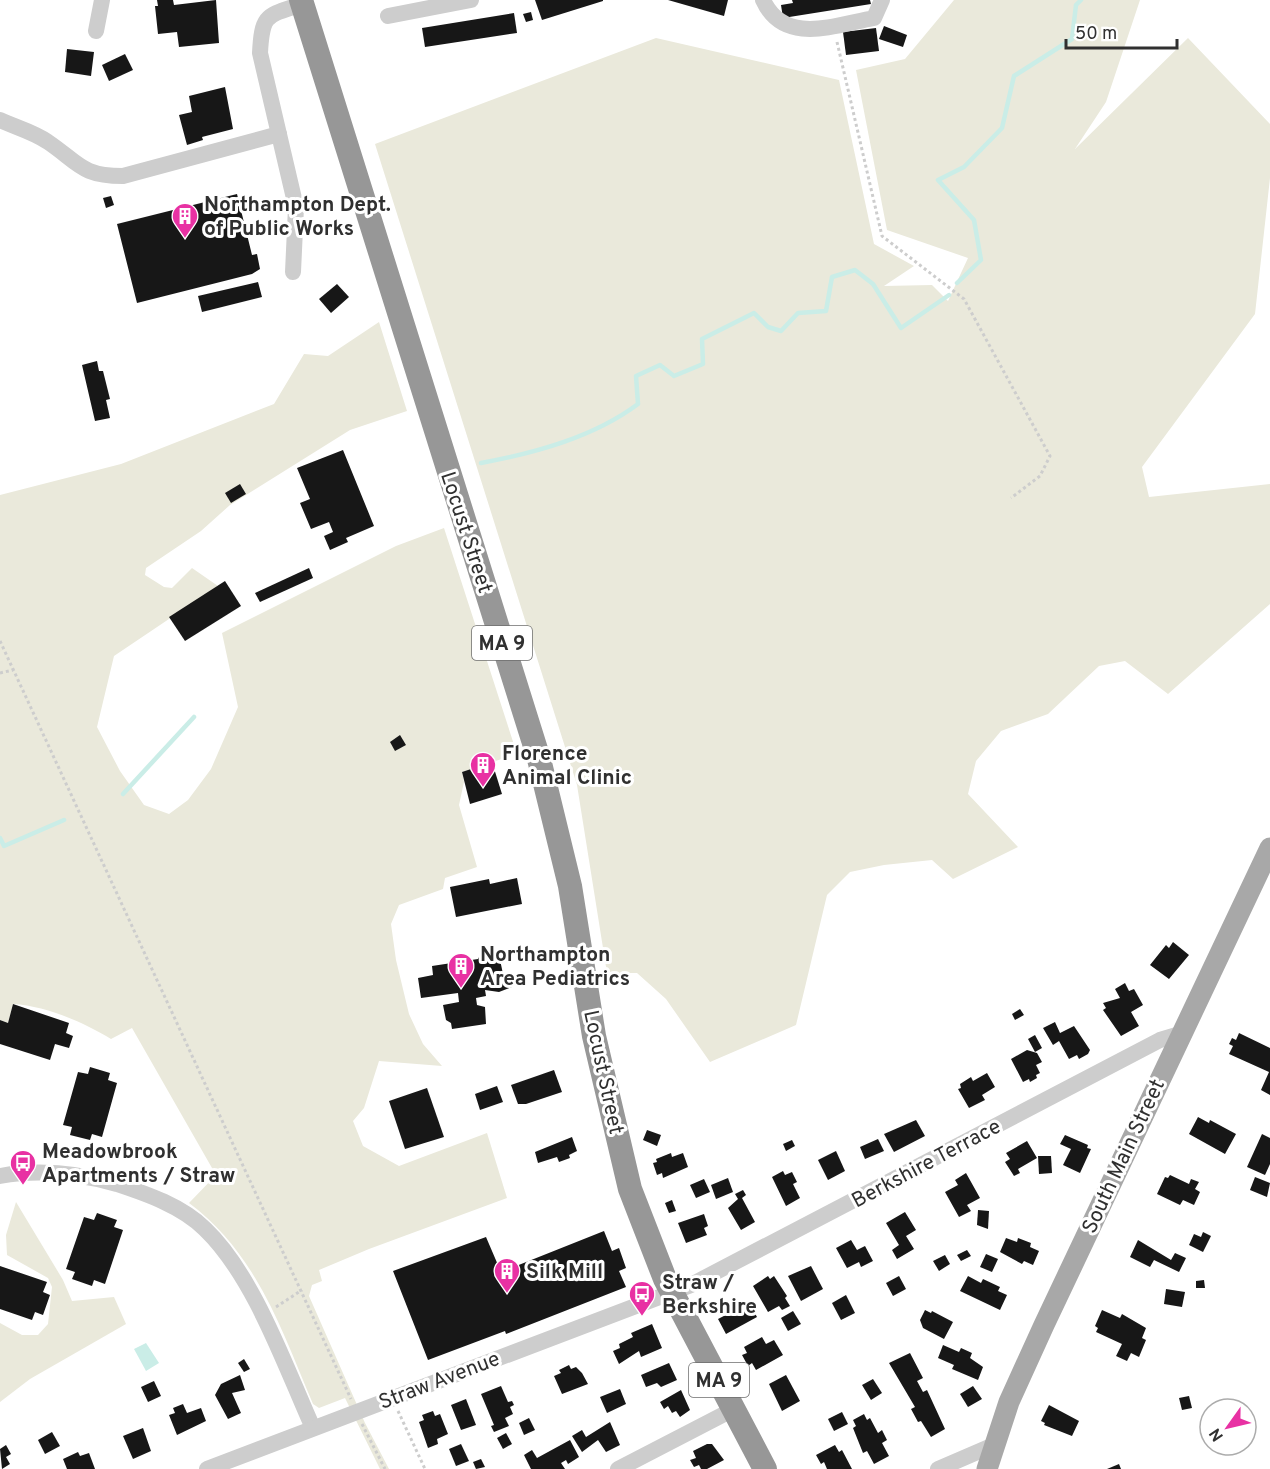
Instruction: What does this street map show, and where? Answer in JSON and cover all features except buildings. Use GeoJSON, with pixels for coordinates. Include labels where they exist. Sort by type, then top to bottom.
{"type":"FeatureCollection","features":[{"type":"Feature","properties":{"kind":"highway","name":"Locust Street"},"geometry":{"type":"LineString","coordinates":[[302,2],[536,750],[568,876],[594,1036],[620,1150],[639,1216],[672,1292],[765,1469]]}},
{"type":"Feature","properties":{"kind":"main road","name":"South Main Street"},"geometry":{"type":"LineString","coordinates":[[987,1469],[1009,1402],[1026,1364],[1179,1034],[1270,848]]}},
{"type":"Feature","properties":{"kind":"street"},"geometry":{"type":"LineString","coordinates":[[96,31],[102,0]]}},
{"type":"Feature","properties":{"kind":"street"},"geometry":{"type":"LineString","coordinates":[[388,16],[471,0]]}},
{"type":"Feature","properties":{"kind":"street"},"geometry":{"type":"LineString","coordinates":[[763,0],[771,14],[787,26],[803,30],[874,18],[882,0]]}},
{"type":"Feature","properties":{"kind":"street"},"geometry":{"type":"LineString","coordinates":[[293,272],[297,207],[260,53],[261,27],[269,16],[302,2]]}},
{"type":"Feature","properties":{"kind":"street"},"geometry":{"type":"LineString","coordinates":[[0,120],[46,141],[76,164],[99,176],[123,176],[279,134]]}},
{"type":"Feature","properties":{"kind":"street","name":"Berkshire Terrace"},"geometry":{"type":"LineString","coordinates":[[672,1292],[738,1261],[1160,1040],[1179,1034]]}},
{"type":"Feature","properties":{"kind":"street"},"geometry":{"type":"LineString","coordinates":[[0,1176],[57,1172],[101,1179],[142,1192],[175,1208],[205,1228],[229,1257],[251,1291],[314,1428]]}},
{"type":"Feature","properties":{"kind":"street","name":"Straw Avenue"},"geometry":{"type":"LineString","coordinates":[[207,1469],[231,1465],[314,1428],[672,1292]]}},
{"type":"Feature","properties":{"kind":"street"},"geometry":{"type":"LineString","coordinates":[[618,1469],[734,1409]]}},
{"type":"Feature","properties":{"kind":"street"},"geometry":{"type":"LineString","coordinates":[[938,1469],[996,1444]]}},
{"type":"Feature","properties":{"kind":"path"},"geometry":{"type":"LineString","coordinates":[[833,25],[882,236],[964,299],[1050,456],[1040,476],[1011,498]]}},
{"type":"Feature","properties":{"kind":"path"},"geometry":{"type":"LineString","coordinates":[[0,641],[351,1399]]}},
{"type":"Feature","properties":{"kind":"path"},"geometry":{"type":"LineString","coordinates":[[0,674],[13,670]]}},
{"type":"Feature","properties":{"kind":"path"},"geometry":{"type":"LineString","coordinates":[[262,1315],[302,1290]]}},
{"type":"Feature","properties":{"kind":"path"},"geometry":{"type":"LineString","coordinates":[[392,1398],[425,1469]]}},
{"type":"Feature","properties":{"kind":"path"},"geometry":{"type":"LineString","coordinates":[[360,1420],[385,1469]]}},
{"type":"Feature","properties":{"kind":"shaded area"},"geometry":{"type":"Polygon","coordinates":[[[954,0],[1140,0],[1106,102],[1075,149],[1188,38],[1270,124],[1270,178],[1255,314],[1142,467],[1149,497],[1270,484],[1270,604],[1168,694],[1125,661],[1099,666],[1048,714],[1001,731],[976,761],[968,794],[1018,847],[953,879],[932,860],[884,865],[850,872],[827,895],[796,1025],[710,1062],[666,999],[637,973],[607,973],[577,785],[375,144],[656,38],[839,80],[874,244],[914,266],[884,286],[932,285],[948,301],[968,258],[887,230],[856,70],[905,59],[954,0]]]}},
{"type":"Feature","properties":{"kind":"shaded area"},"geometry":{"type":"Polygon","coordinates":[[[379,322],[407,411],[350,430],[230,505],[201,531],[146,568],[145,575],[164,587],[172,588],[192,568],[218,586],[114,656],[97,727],[120,771],[144,805],[169,814],[188,800],[211,769],[238,707],[222,633],[396,546],[444,528],[517,754],[462,772],[464,782],[459,805],[477,867],[445,878],[443,889],[399,905],[391,924],[396,960],[409,1014],[423,1044],[442,1066],[379,1061],[364,1108],[353,1121],[363,1146],[399,1166],[487,1133],[507,1198],[319,1270],[322,1281],[312,1285],[309,1296],[365,1423],[389,1469],[380,1469],[345,1398],[319,1408],[313,1404],[278,1321],[250,1269],[213,1223],[189,1203],[216,1175],[132,1028],[111,1039],[64,1016],[26,1005],[13,1004],[8,1023],[0,1020],[0,495],[121,464],[274,404],[304,354],[328,356],[379,322]]]}},
{"type":"Feature","properties":{"kind":"shaded area"},"geometry":{"type":"Polygon","coordinates":[[[16,1202],[63,1280],[72,1301],[114,1297],[126,1324],[30,1379],[0,1402],[0,1323],[22,1335],[38,1335],[48,1324],[52,1287],[48,1278],[7,1255],[6,1235],[16,1202]]]}},
{"type":"Feature","properties":{"kind":"shaded area"},"geometry":{"type":"Polygon","coordinates":[[[146,1343],[159,1363],[146,1371],[134,1349],[146,1343]]]}},
{"type":"Feature","properties":{"kind":"waterway"},"geometry":{"type":"LineString","coordinates":[[957,283],[981,260],[974,220],[938,180],[964,167],[1002,128],[1014,76],[1072,39],[1076,5],[1081,0]]}},
{"type":"Feature","properties":{"kind":"waterway"},"geometry":{"type":"LineString","coordinates":[[481,463],[543,449],[583,435],[621,416],[638,404],[636,376],[660,365],[674,376],[703,364],[702,339],[754,313],[768,327],[781,331],[798,313],[826,311],[832,277],[855,270],[873,284],[901,328],[949,295]]}},
{"type":"Feature","properties":{"kind":"waterway"},"geometry":{"type":"LineString","coordinates":[[123,794],[194,717]]}},
{"type":"Feature","properties":{"kind":"waterway"},"geometry":{"type":"LineString","coordinates":[[0,838],[4,846],[64,820]]}},
{"type":"Feature","properties":{"kind":"place","name":"Northampton Dept. of Public Works"},"geometry":{"type":"Point","coordinates":[185,239]}},
{"type":"Feature","properties":{"kind":"place","name":"Florence Animal Clinic"},"geometry":{"type":"Point","coordinates":[483,788]}},
{"type":"Feature","properties":{"kind":"place","name":"Northampton Area Pediatrics"},"geometry":{"type":"Point","coordinates":[461,989]}},
{"type":"Feature","properties":{"kind":"place","name":"Meadowbrook Apartments / Straw"},"geometry":{"type":"Point","coordinates":[23,1186]}},
{"type":"Feature","properties":{"kind":"place","name":"Silk Mill"},"geometry":{"type":"Point","coordinates":[507,1294]}},
{"type":"Feature","properties":{"kind":"place","name":"Straw / Berkshire"},"geometry":{"type":"Point","coordinates":[642,1317]}}]}
